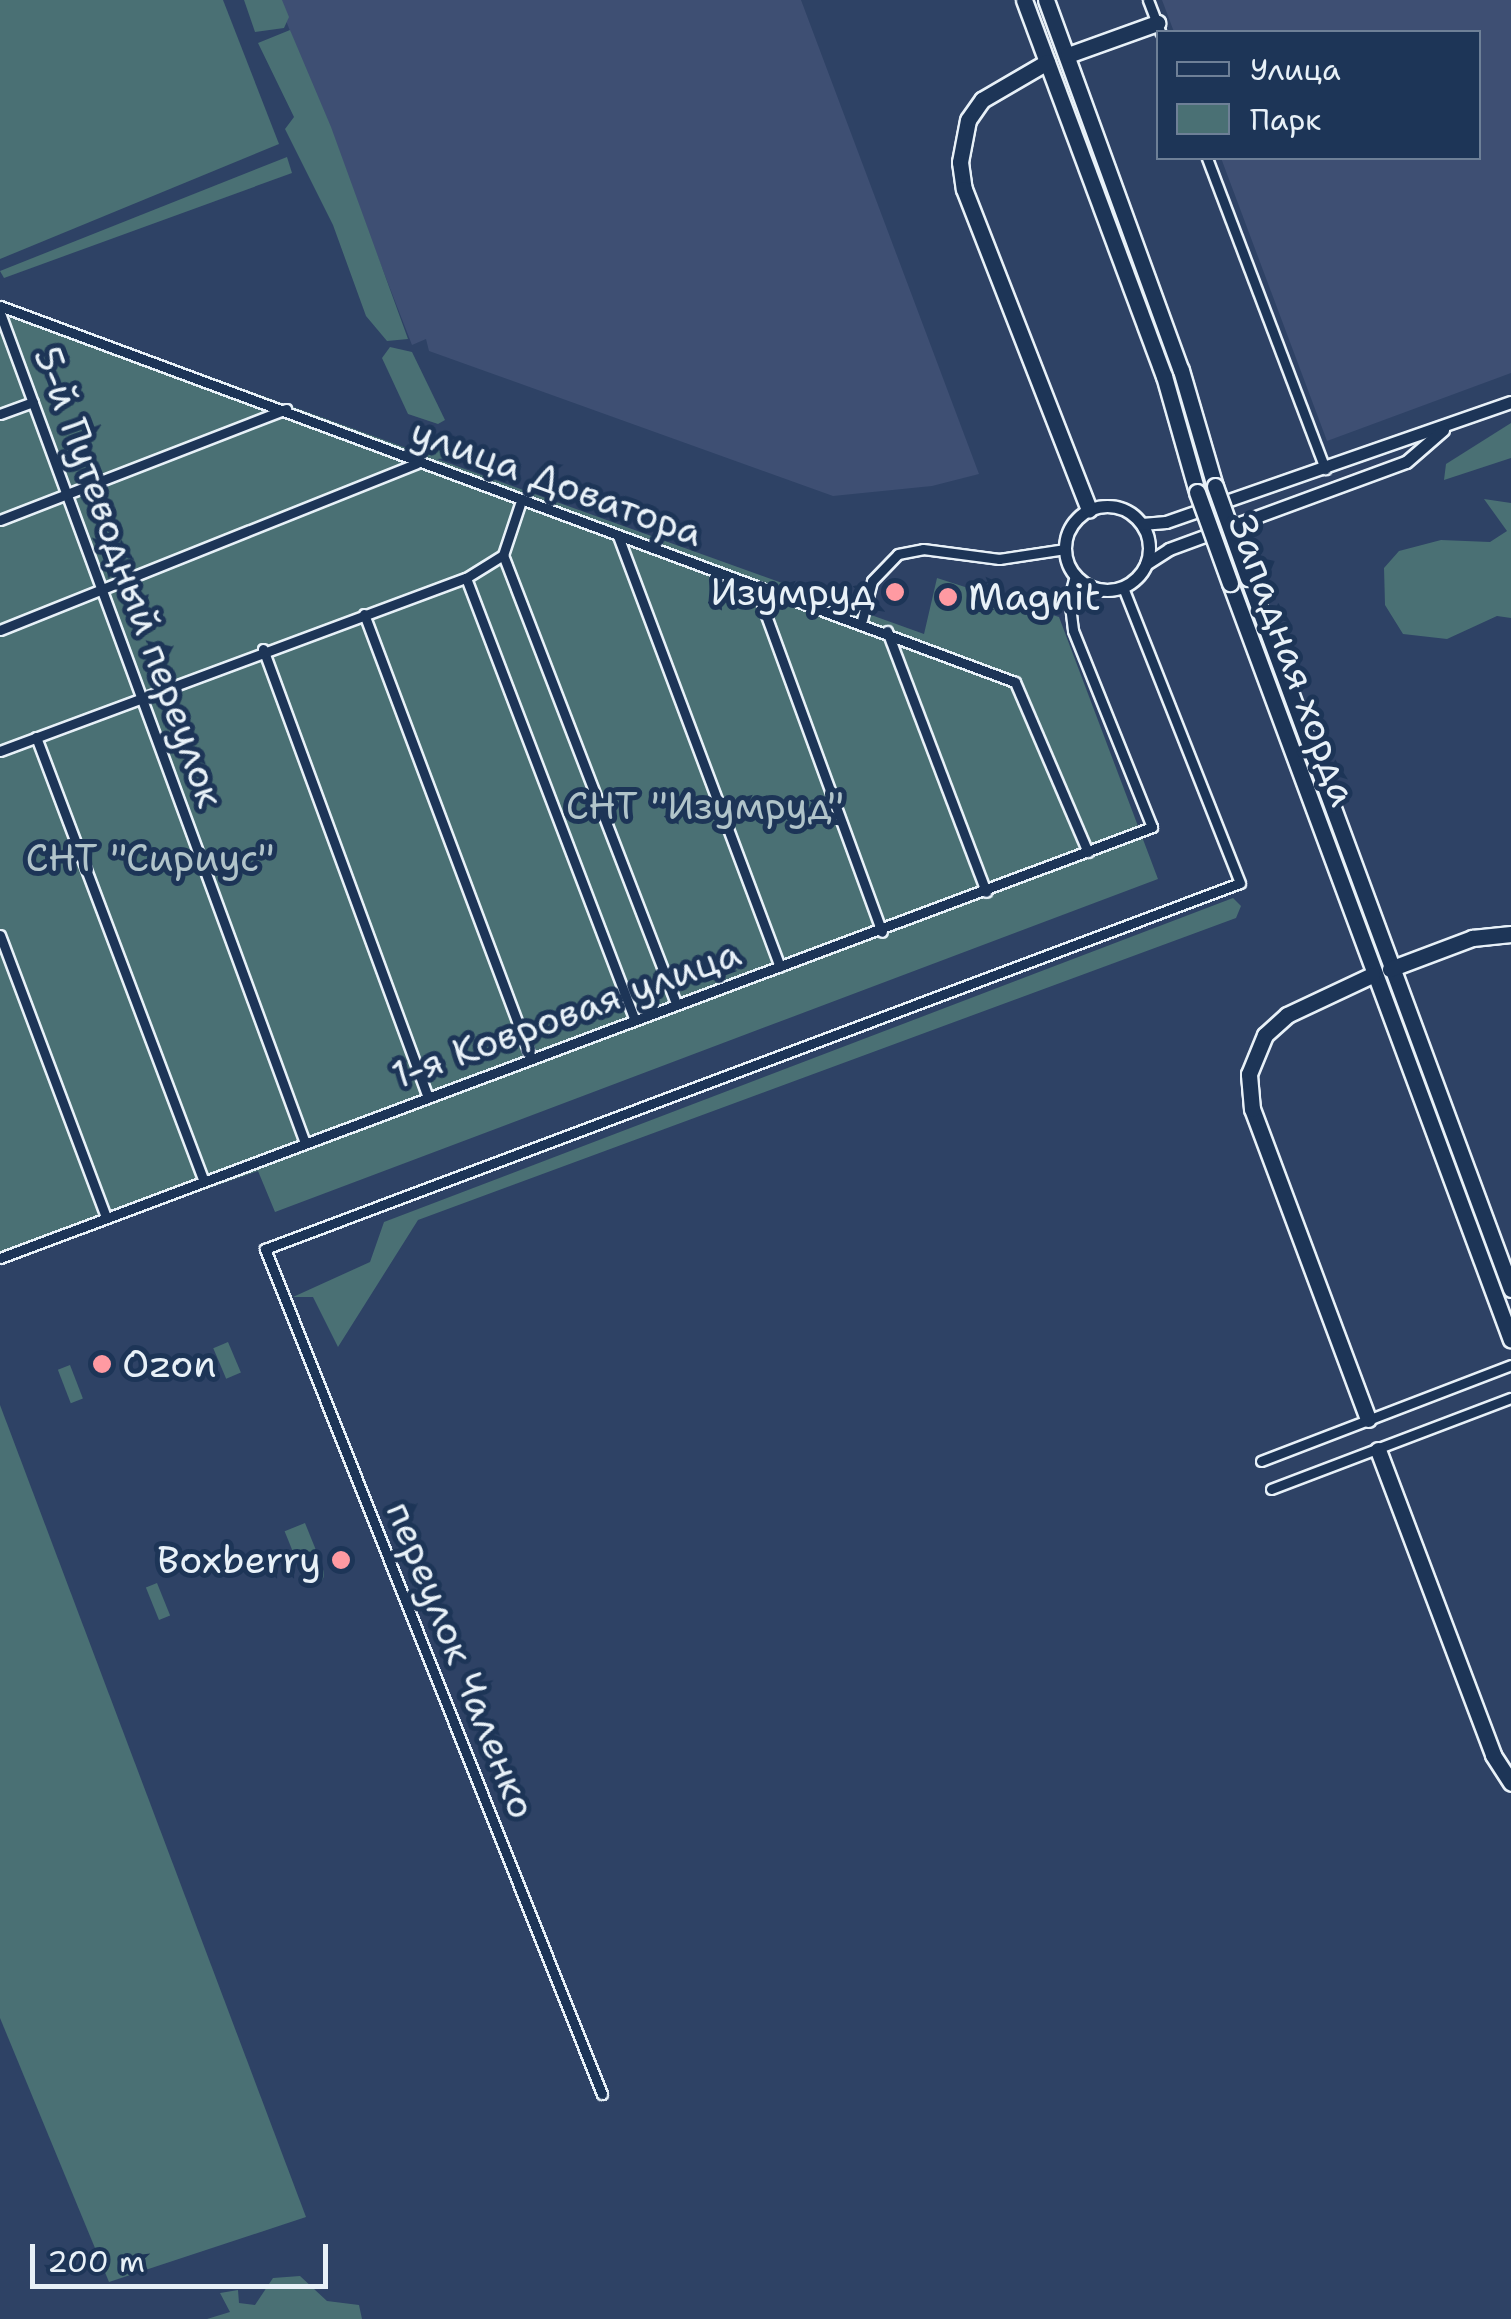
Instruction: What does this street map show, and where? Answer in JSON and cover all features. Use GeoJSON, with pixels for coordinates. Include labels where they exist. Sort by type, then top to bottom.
{"type":"FeatureCollection","features":[{"type":"Feature","properties":{"kind":"highway","name":"Западная хорда"},"geometry":{"type":"LineString","coordinates":[[1024,0],[1164,376],[1198,492],[1372,975],[1509,1335]]}},
{"type":"Feature","properties":{"kind":"highway","name":"Западная хорда"},"geometry":{"type":"LineString","coordinates":[[1046,0],[1181,370],[1214,486],[1511,1288]]}},
{"type":"Feature","properties":{"kind":"highway"},"geometry":{"type":"LineString","coordinates":[[1068,56],[1158,28]]}},
{"type":"Feature","properties":{"kind":"highway"},"geometry":{"type":"LineString","coordinates":[[1047,62],[982,100],[968,120],[960,162],[964,189],[1088,510]]}},
{"type":"Feature","properties":{"kind":"highway"},"geometry":{"type":"LineString","coordinates":[[1390,969],[1472,938],[1511,934]]}},
{"type":"Feature","properties":{"kind":"highway"},"geometry":{"type":"LineString","coordinates":[[1368,1419],[1252,1109],[1249,1074],[1265,1034],[1287,1014],[1372,975]]}},
{"type":"Feature","properties":{"kind":"highway"},"geometry":{"type":"LineString","coordinates":[[1378,1450],[1492,1755],[1511,1783]]}},
{"type":"Feature","properties":{"kind":"street"},"geometry":{"type":"LineString","coordinates":[[1148,0],[1158,28]]}},
{"type":"Feature","properties":{"kind":"street"},"geometry":{"type":"LineString","coordinates":[[1208,160],[1324,469]]}},
{"type":"Feature","properties":{"kind":"street","name":"улица Доватора"},"geometry":{"type":"LineString","coordinates":[[0,306],[286,409],[416,464],[756,588],[862,620],[1016,682],[1088,852]]}},
{"type":"Feature","properties":{"kind":"street","name":"5-й Путеводный переулок"},"geometry":{"type":"LineString","coordinates":[[0,313],[305,1143]]}},
{"type":"Feature","properties":{"kind":"street"},"geometry":{"type":"LineString","coordinates":[[0,414],[33,402]]}},
{"type":"Feature","properties":{"kind":"street"},"geometry":{"type":"LineString","coordinates":[[1142,524],[1166,522],[1511,402]]}},
{"type":"Feature","properties":{"kind":"street"},"geometry":{"type":"LineString","coordinates":[[0,520],[286,409]]}},
{"type":"Feature","properties":{"kind":"street"},"geometry":{"type":"LineString","coordinates":[[1146,564],[1149,540],[1142,524],[1114,506],[1088,510],[1069,529],[1064,550],[1076,576],[1094,588],[1123,587],[1146,564],[1169,549],[1406,462],[1450,424]]}},
{"type":"Feature","properties":{"kind":"street"},"geometry":{"type":"LineString","coordinates":[[0,630],[416,464]]}},
{"type":"Feature","properties":{"kind":"street"},"geometry":{"type":"LineString","coordinates":[[521,501],[503,555],[677,1004]]}},
{"type":"Feature","properties":{"kind":"street"},"geometry":{"type":"LineString","coordinates":[[618,536],[780,966]]}},
{"type":"Feature","properties":{"kind":"street"},"geometry":{"type":"LineString","coordinates":[[862,620],[872,581],[898,554],[934,549],[999,560],[1064,550]]}},
{"type":"Feature","properties":{"kind":"street"},"geometry":{"type":"LineString","coordinates":[[0,751],[263,649],[466,578],[503,555]]}},
{"type":"Feature","properties":{"kind":"street","name":"1-я Ковровая улица"},"geometry":{"type":"LineString","coordinates":[[0,1258],[634,1018],[882,932],[1152,827],[1072,630],[1069,598],[1076,576]]}},
{"type":"Feature","properties":{"kind":"street"},"geometry":{"type":"LineString","coordinates":[[466,578],[634,1018]]}},
{"type":"Feature","properties":{"kind":"street","name":"переулок Чаленко"},"geometry":{"type":"LineString","coordinates":[[602,2094],[264,1249],[1240,882],[1123,587]]}},
{"type":"Feature","properties":{"kind":"street"},"geometry":{"type":"LineString","coordinates":[[756,588],[882,932]]}},
{"type":"Feature","properties":{"kind":"street"},"geometry":{"type":"LineString","coordinates":[[364,614],[532,1059]]}},
{"type":"Feature","properties":{"kind":"street"},"geometry":{"type":"LineString","coordinates":[[888,630],[986,892]]}},
{"type":"Feature","properties":{"kind":"street"},"geometry":{"type":"LineString","coordinates":[[263,649],[428,1098]]}},
{"type":"Feature","properties":{"kind":"street"},"geometry":{"type":"LineString","coordinates":[[36,737],[204,1182]]}},
{"type":"Feature","properties":{"kind":"street"},"geometry":{"type":"LineString","coordinates":[[0,934],[106,1217]]}},
{"type":"Feature","properties":{"kind":"street"},"geometry":{"type":"LineString","coordinates":[[1261,1461],[1511,1366]]}},
{"type":"Feature","properties":{"kind":"street"},"geometry":{"type":"LineString","coordinates":[[1271,1489],[1511,1398]]}},
{"type":"Feature","properties":{"kind":"shaded area"},"geometry":{"type":"Polygon","coordinates":[[[278,0],[801,0],[979,474],[932,486],[833,496],[429,351],[426,339],[412,345],[278,0]]]}},
{"type":"Feature","properties":{"kind":"shaded area"},"geometry":{"type":"Polygon","coordinates":[[[1162,0],[1511,0],[1511,373],[1327,441],[1222,160],[1481,160],[1481,30],[1173,30],[1162,0]]]}},
{"type":"Feature","properties":{"kind":"green space"},"geometry":{"type":"Polygon","coordinates":[[[0,0],[223,0],[279,144],[0,259],[0,0]]]}},
{"type":"Feature","properties":{"kind":"green space"},"geometry":{"type":"Polygon","coordinates":[[[244,0],[282,0],[289,17],[284,28],[255,32],[244,0]]]}},
{"type":"Feature","properties":{"kind":"green space"},"geometry":{"type":"Polygon","coordinates":[[[290,30],[331,127],[408,339],[387,341],[366,316],[333,225],[285,129],[294,117],[258,43],[290,30]]]}},
{"type":"Feature","properties":{"kind":"green space"},"geometry":{"type":"Polygon","coordinates":[[[287,157],[292,173],[4,278],[0,271],[287,157]]]}},
{"type":"Feature","properties":{"kind":"green space"},"geometry":{"type":"Polygon","coordinates":[[[0,301],[423,454],[421,440],[430,434],[447,443],[448,458],[437,459],[924,634],[937,578],[1059,617],[1158,879],[275,1212],[258,1171],[0,1261],[0,301]]]}},
{"type":"Feature","properties":{"kind":"green space"},"geometry":{"type":"Polygon","coordinates":[[[390,347],[412,352],[445,420],[438,424],[408,414],[382,358],[390,347]]]}},
{"type":"Feature","properties":{"kind":"green space"},"geometry":{"type":"Polygon","coordinates":[[[1511,423],[1511,458],[1444,480],[1446,464],[1511,423]]]}},
{"type":"Feature","properties":{"kind":"green space"},"geometry":{"type":"Polygon","coordinates":[[[1484,499],[1511,503],[1511,618],[1497,616],[1447,639],[1403,634],[1385,605],[1384,568],[1399,551],[1441,540],[1490,542],[1507,531],[1484,499]]]}},
{"type":"Feature","properties":{"kind":"green space"},"geometry":{"type":"Polygon","coordinates":[[[1233,898],[1241,906],[1236,918],[418,1220],[338,1347],[313,1297],[293,1297],[370,1262],[384,1222],[1233,898]]]}},
{"type":"Feature","properties":{"kind":"green space"},"geometry":{"type":"Polygon","coordinates":[[[228,1342],[241,1372],[226,1379],[213,1348],[228,1342]]]}},
{"type":"Feature","properties":{"kind":"green space"},"geometry":{"type":"Polygon","coordinates":[[[70,1365],[83,1399],[71,1403],[58,1370],[70,1365]]]}},
{"type":"Feature","properties":{"kind":"green space"},"geometry":{"type":"Polygon","coordinates":[[[0,1405],[306,2217],[109,2282],[0,2018],[0,1405]]]}},
{"type":"Feature","properties":{"kind":"green space"},"geometry":{"type":"Polygon","coordinates":[[[305,1523],[319,1558],[299,1566],[285,1531],[305,1523]]]}},
{"type":"Feature","properties":{"kind":"green space"},"geometry":{"type":"Polygon","coordinates":[[[309,1563],[317,1563],[324,1574],[317,1585],[309,1585],[302,1578],[302,1570],[309,1563]]]}},
{"type":"Feature","properties":{"kind":"green space"},"geometry":{"type":"Polygon","coordinates":[[[157,1583],[170,1615],[159,1620],[146,1587],[157,1583]]]}},
{"type":"Feature","properties":{"kind":"green space"},"geometry":{"type":"Polygon","coordinates":[[[300,2276],[327,2301],[359,2305],[362,2319],[207,2319],[230,2312],[220,2293],[238,2290],[239,2303],[255,2305],[273,2278],[300,2276]]]}},
{"type":"Feature","properties":{"kind":"place","name":"Изумруд"},"geometry":{"type":"Point","coordinates":[895,592]}},
{"type":"Feature","properties":{"kind":"place","name":"Magnit"},"geometry":{"type":"Point","coordinates":[948,597]}},
{"type":"Feature","properties":{"kind":"place","name":"Ozon"},"geometry":{"type":"Point","coordinates":[102,1364]}},
{"type":"Feature","properties":{"kind":"place","name":"Boxberry"},"geometry":{"type":"Point","coordinates":[341,1560]}},
{"type":"Feature","properties":{"kind":"park label","name":"СНТ \"Изумруд\""},"geometry":{"type":"Point","coordinates":[705,806]}},
{"type":"Feature","properties":{"kind":"park label","name":"СНТ \"Сириус\""},"geometry":{"type":"Point","coordinates":[150,858]}}]}
